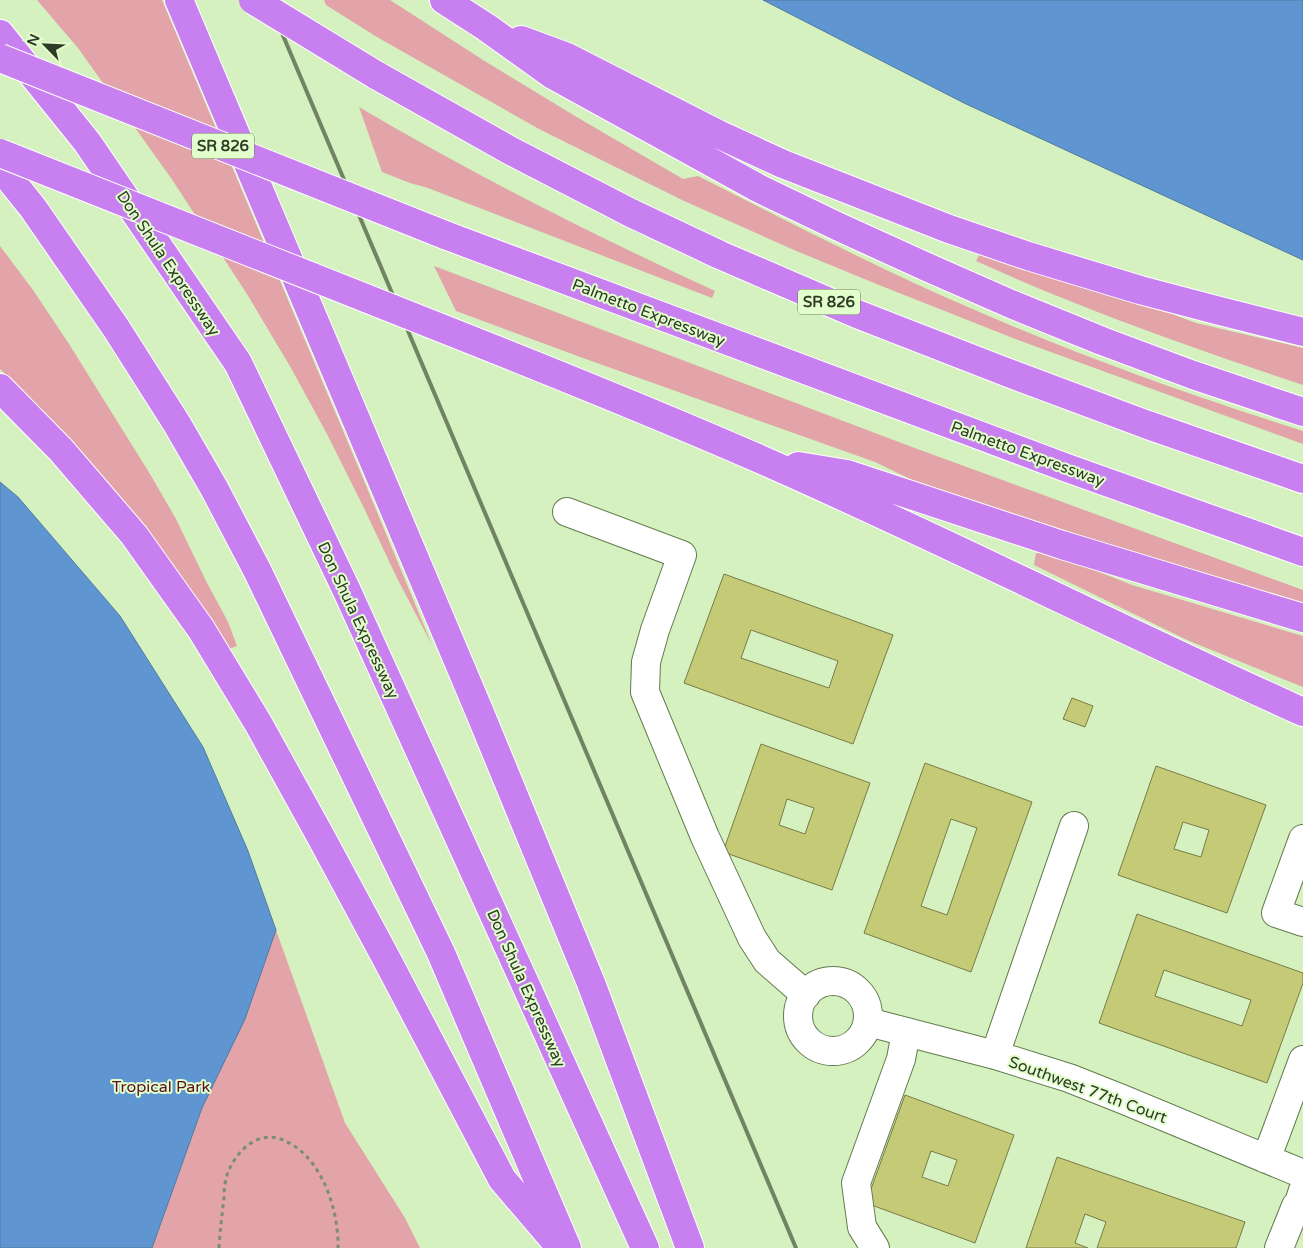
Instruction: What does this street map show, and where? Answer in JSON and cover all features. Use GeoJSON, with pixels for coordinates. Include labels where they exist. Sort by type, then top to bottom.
{"type":"FeatureCollection","features":[{"type":"Feature","properties":{"kind":"highway"},"geometry":{"type":"LineString","coordinates":[[179,0],[480,713],[587,974],[690,1248]]}},
{"type":"Feature","properties":{"kind":"highway","name":"SR 826"},"geometry":{"type":"LineString","coordinates":[[253,0],[376,75],[511,151],[631,213],[738,263],[858,314],[987,365],[1145,424],[1303,479]]}},
{"type":"Feature","properties":{"kind":"highway"},"geometry":{"type":"LineString","coordinates":[[444,0],[486,27],[553,75],[758,188],[839,227],[1011,304],[1093,337],[1193,375],[1303,412]]}},
{"type":"Feature","properties":{"kind":"highway"},"geometry":{"type":"LineString","coordinates":[[486,27],[567,57],[720,135],[783,164],[949,230],[1140,290],[1303,332]]}},
{"type":"Feature","properties":{"kind":"highway","name":"Don Shula Expressway"},"geometry":{"type":"LineString","coordinates":[[0,34],[87,142],[238,363],[347,591],[645,1248]]}},
{"type":"Feature","properties":{"kind":"highway","name":"Palmetto Expressway"},"geometry":{"type":"LineString","coordinates":[[0,58],[445,235],[1067,468],[1303,552]]}},
{"type":"Feature","properties":{"kind":"highway"},"geometry":{"type":"LineString","coordinates":[[0,153],[639,407],[762,460],[919,532],[1216,673],[1303,712]]}},
{"type":"Feature","properties":{"kind":"highway"},"geometry":{"type":"LineString","coordinates":[[0,167],[33,208],[110,320],[177,424],[214,488],[257,570],[442,953],[567,1248]]}},
{"type":"Feature","properties":{"kind":"highway"},"geometry":{"type":"LineString","coordinates":[[0,388],[61,450],[128,527],[201,629],[258,723],[317,829],[390,964],[502,1180],[561,1248]]}},
{"type":"Feature","properties":{"kind":"highway"},"geometry":{"type":"LineString","coordinates":[[762,460],[847,474],[1062,545],[1303,618]]}},
{"type":"Feature","properties":{"kind":"street"},"geometry":{"type":"LineString","coordinates":[[567,512],[682,555],[655,630],[646,662],[645,692],[705,837],[752,938],[767,962],[806,995]]}},
{"type":"Feature","properties":{"kind":"street"},"geometry":{"type":"LineString","coordinates":[[995,1055],[1074,826]]}},
{"type":"Feature","properties":{"kind":"street"},"geometry":{"type":"LineString","coordinates":[[1303,839],[1276,913],[1303,922]]}},
{"type":"Feature","properties":{"kind":"street"},"geometry":{"type":"LineString","coordinates":[[836,981],[847,984],[857,991],[864,999],[868,1010],[868,1022],[864,1033],[857,1042],[848,1048],[836,1051],[814,1046],[800,1028],[798,1017],[800,1005],[806,995],[814,987],[825,982],[836,981]]}},
{"type":"Feature","properties":{"kind":"street","name":"Southwest 77th Court"},"geometry":{"type":"LineString","coordinates":[[868,1022],[995,1055],[1069,1078],[1303,1174]]}},
{"type":"Feature","properties":{"kind":"street"},"geometry":{"type":"LineString","coordinates":[[875,1248],[862,1227],[856,1183],[901,1059],[906,1032]]}},
{"type":"Feature","properties":{"kind":"street"},"geometry":{"type":"LineString","coordinates":[[1266,1159],[1303,1060]]}},
{"type":"Feature","properties":{"kind":"street"},"geometry":{"type":"LineString","coordinates":[[1279,1248],[1303,1190]]}},
{"type":"Feature","properties":{"kind":"path"},"geometry":{"type":"LineString","coordinates":[[219,1248],[225,1184],[228,1173],[238,1154],[247,1146],[261,1138],[271,1137],[286,1141],[298,1148],[318,1171],[336,1215],[338,1248]]}},
{"type":"Feature","properties":{"kind":"green space"},"geometry":{"type":"Polygon","coordinates":[[[37,0],[162,0],[432,645],[327,434],[247,294],[171,178],[78,48],[37,0]]]}},
{"type":"Feature","properties":{"kind":"green space"},"geometry":{"type":"Polygon","coordinates":[[[324,0],[390,0],[483,60],[683,179],[698,176],[876,265],[1023,331],[1142,377],[1303,431],[1303,444],[1018,340],[794,250],[682,200],[539,129],[377,37],[326,5],[324,0]]]}},
{"type":"Feature","properties":{"kind":"green space"},"geometry":{"type":"Polygon","coordinates":[[[359,107],[446,157],[535,203],[715,291],[712,298],[382,172],[359,107]]]}},
{"type":"Feature","properties":{"kind":"green space"},"geometry":{"type":"Polygon","coordinates":[[[0,246],[33,290],[69,344],[150,474],[176,519],[228,622],[237,646],[229,649],[158,544],[113,488],[58,426],[0,369],[0,246]]]}},
{"type":"Feature","properties":{"kind":"green space"},"geometry":{"type":"Polygon","coordinates":[[[979,255],[1196,323],[1303,348],[1303,385],[1157,334],[1023,282],[976,261],[979,255]]]}},
{"type":"Feature","properties":{"kind":"green space"},"geometry":{"type":"Polygon","coordinates":[[[434,266],[912,447],[1303,590],[1303,604],[1236,585],[950,494],[912,480],[875,462],[456,311],[434,266]]]}},
{"type":"Feature","properties":{"kind":"green space","name":"Tropical Park"},"geometry":{"type":"Polygon","coordinates":[[[0,497],[276,930],[345,1123],[405,1218],[420,1248],[0,1248],[0,497]]]}},
{"type":"Feature","properties":{"kind":"green space"},"geometry":{"type":"Polygon","coordinates":[[[1036,553],[1079,564],[1132,585],[1303,636],[1303,687],[1187,640],[1034,565],[1036,553]]]}},
{"type":"Feature","properties":{"kind":"water"},"geometry":{"type":"Polygon","coordinates":[[[763,0],[1303,0],[1303,260],[964,103],[763,0]]]}},
{"type":"Feature","properties":{"kind":"water","name":"Tropical Park"},"geometry":{"type":"Polygon","coordinates":[[[0,482],[18,497],[120,616],[203,747],[248,851],[276,930],[245,1019],[202,1108],[152,1248],[0,1248],[0,482]]]}},
{"type":"Feature","properties":{"kind":"building"},"geometry":{"type":"Polygon","coordinates":[[[724,574],[893,635],[853,744],[684,683],[724,574]],[[751,630],[741,658],[829,688],[838,661],[751,630]]]}},
{"type":"Feature","properties":{"kind":"building"},"geometry":{"type":"Polygon","coordinates":[[[1072,698],[1093,706],[1085,727],[1063,719],[1072,698]]]}},
{"type":"Feature","properties":{"kind":"building"},"geometry":{"type":"Polygon","coordinates":[[[761,744],[870,783],[832,890],[723,852],[761,744]],[[787,799],[779,825],[805,834],[814,808],[787,799]]]}},
{"type":"Feature","properties":{"kind":"building"},"geometry":{"type":"Polygon","coordinates":[[[925,763],[1032,802],[971,972],[864,933],[925,763]],[[951,819],[921,906],[947,915],[977,828],[951,819]]]}},
{"type":"Feature","properties":{"kind":"building"},"geometry":{"type":"Polygon","coordinates":[[[1156,766],[1266,805],[1227,913],[1118,875],[1156,766]],[[1183,822],[1174,849],[1201,857],[1209,830],[1183,822]]]}},
{"type":"Feature","properties":{"kind":"building"},"geometry":{"type":"Polygon","coordinates":[[[1137,914],[1303,973],[1303,983],[1267,1083],[1099,1023],[1137,914]],[[1164,970],[1155,996],[1242,1026],[1251,1000],[1164,970]]]}},
{"type":"Feature","properties":{"kind":"building"},"geometry":{"type":"Polygon","coordinates":[[[905,1095],[1014,1135],[975,1243],[866,1203],[905,1095]],[[931,1151],[922,1177],[948,1186],[957,1160],[931,1151]]]}},
{"type":"Feature","properties":{"kind":"building"},"geometry":{"type":"Polygon","coordinates":[[[1057,1157],[1245,1222],[1236,1248],[1097,1248],[1106,1222],[1085,1214],[1075,1243],[1088,1248],[1026,1248],[1057,1157]]]}},
{"type":"Feature","properties":{"kind":"railway"},"geometry":{"type":"LineString","coordinates":[[268,0],[796,1248]]}}]}
